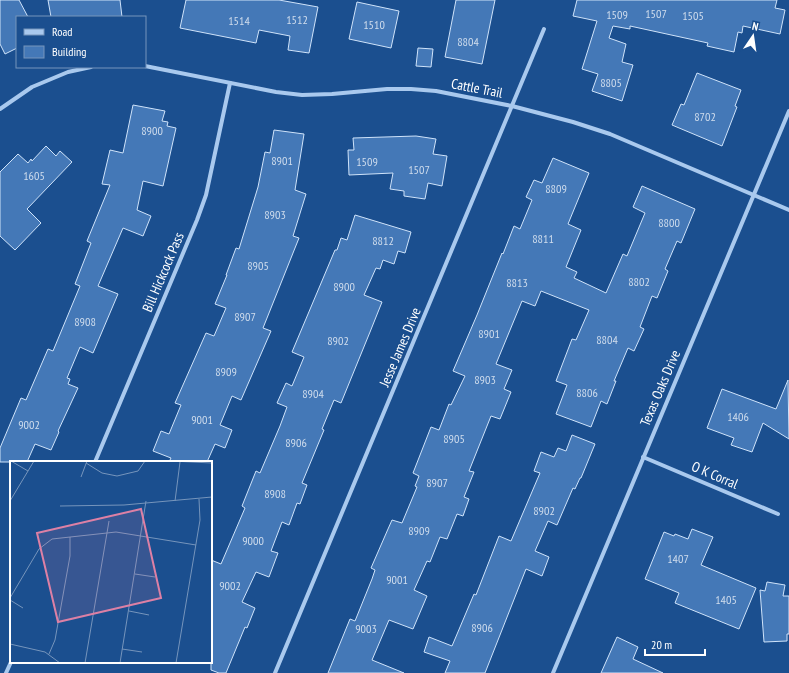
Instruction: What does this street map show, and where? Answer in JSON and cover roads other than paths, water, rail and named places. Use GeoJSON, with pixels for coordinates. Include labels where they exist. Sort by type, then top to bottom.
{"type":"FeatureCollection","features":[{"type":"Feature","properties":{"kind":"street","name":"Jesse James Drive"},"geometry":{"type":"LineString","coordinates":[[275,673],[544,29]]}},
{"type":"Feature","properties":{"kind":"street","name":"Cattle Trail"},"geometry":{"type":"LineString","coordinates":[[146,66],[276,92],[302,95],[388,89],[410,89],[436,92],[512,106],[610,134],[789,210]]}},
{"type":"Feature","properties":{"kind":"street"},"geometry":{"type":"LineString","coordinates":[[0,108],[32,87],[68,72],[86,68]]}},
{"type":"Feature","properties":{"kind":"street","name":"Bill Hickcock Pass"},"geometry":{"type":"LineString","coordinates":[[95,461],[206,195],[230,83]]}},
{"type":"Feature","properties":{"kind":"street","name":"Texas Oaks Drive"},"geometry":{"type":"LineString","coordinates":[[553,673],[789,111]]}},
{"type":"Feature","properties":{"kind":"street","name":"O K Corral"},"geometry":{"type":"LineString","coordinates":[[643,457],[778,514]]}},
{"type":"Feature","properties":{"kind":"street"},"geometry":{"type":"LineString","coordinates":[[6,673],[11,663]]}}]}
